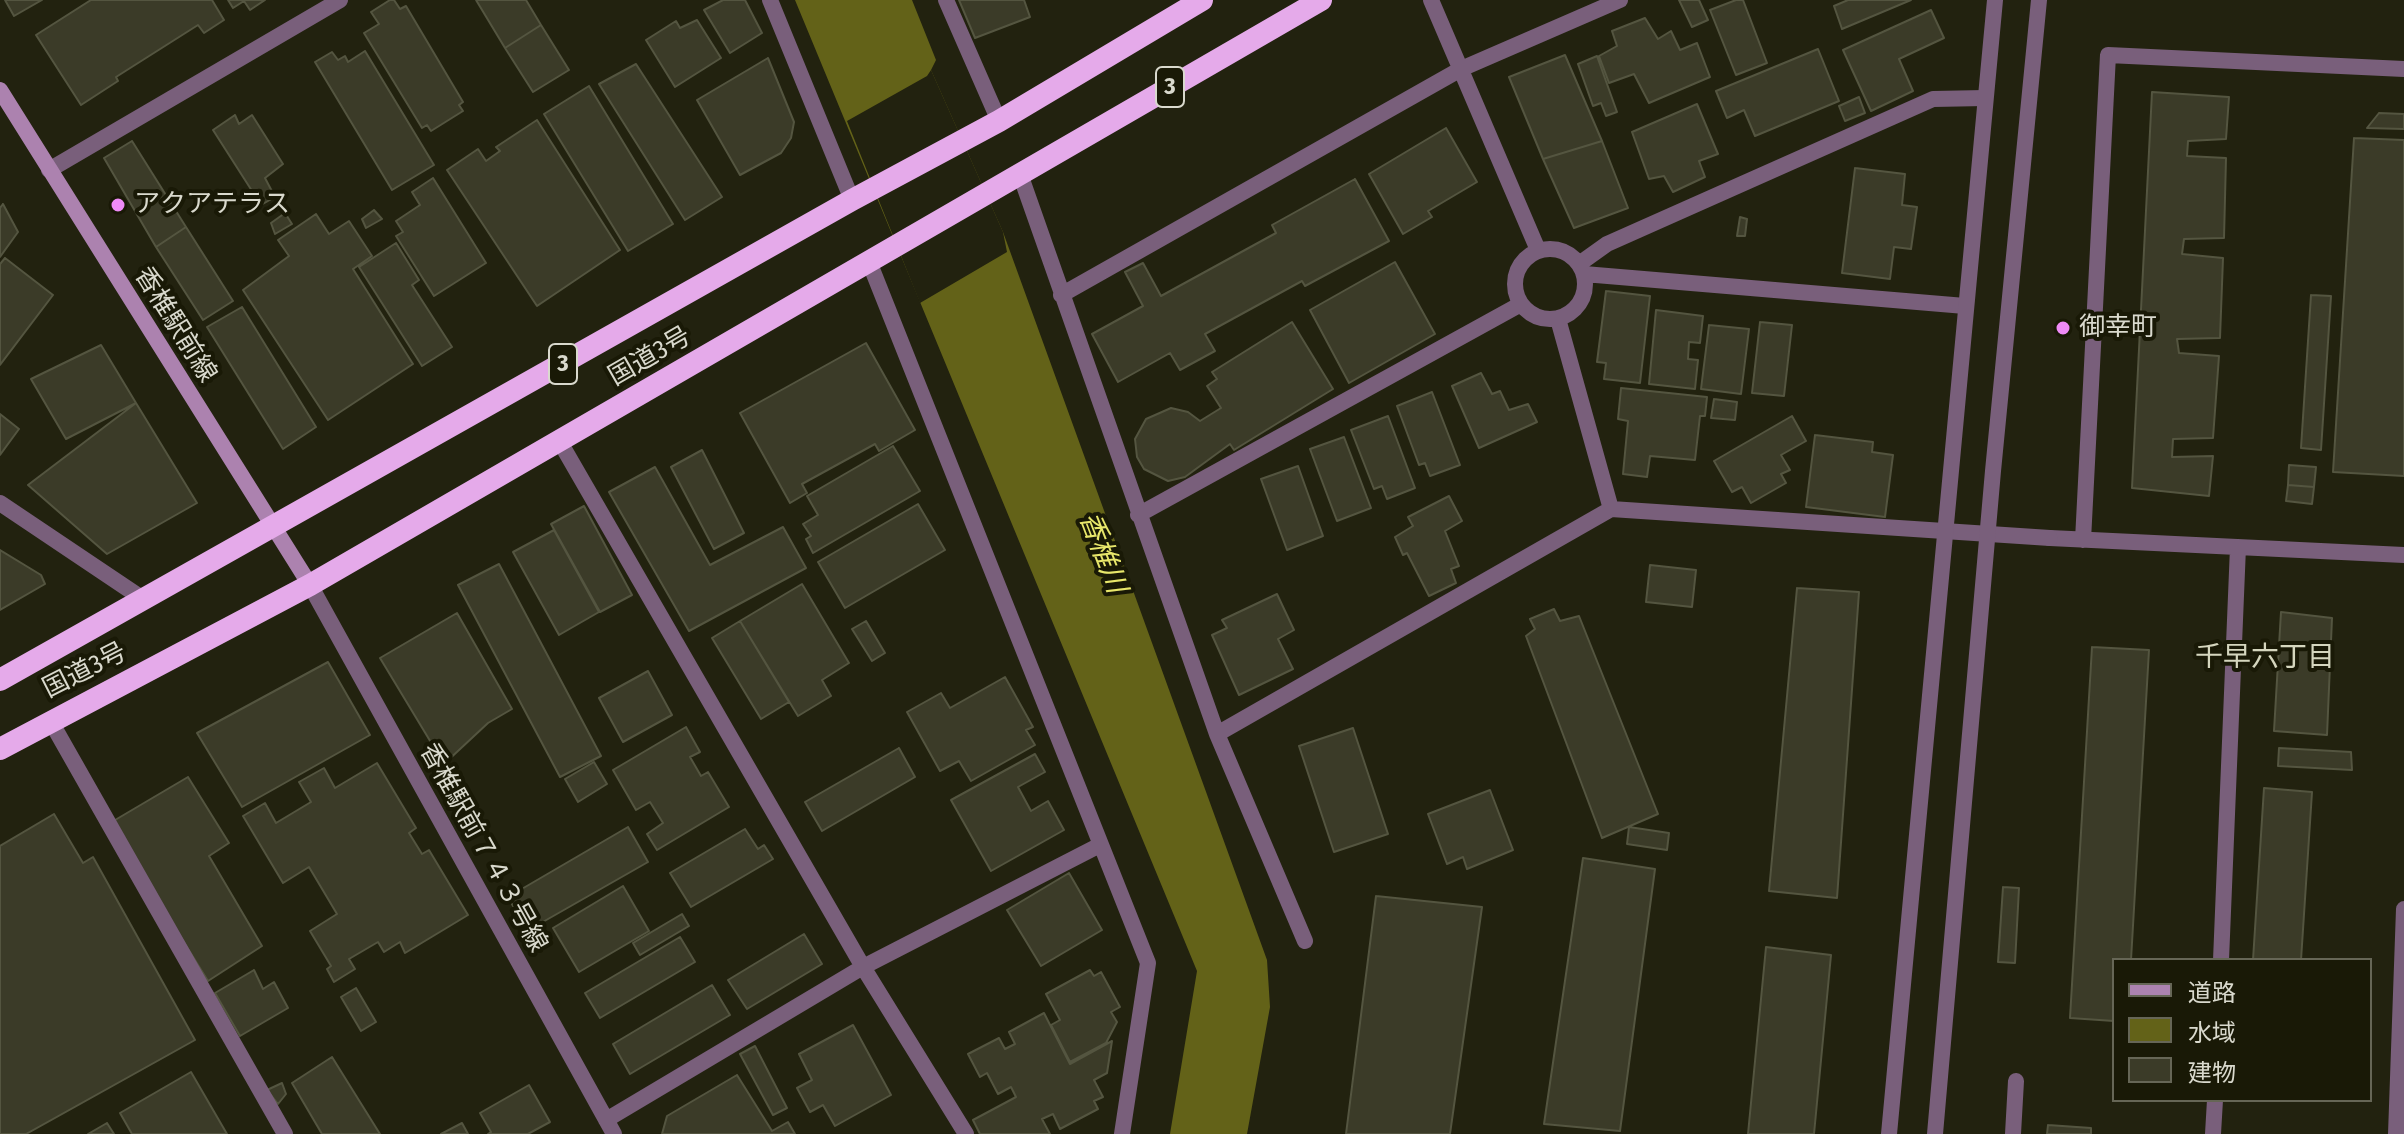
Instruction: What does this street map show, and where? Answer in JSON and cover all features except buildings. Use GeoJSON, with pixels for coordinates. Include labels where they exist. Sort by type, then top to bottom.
{"type":"FeatureCollection","features":[{"type":"Feature","properties":{"kind":"highway","name":"国道3号"},"geometry":{"type":"LineString","coordinates":[[0,680],[274,529],[852,200],[999,121],[1202,0]]}},
{"type":"Feature","properties":{"kind":"highway","name":"国道3号"},"geometry":{"type":"LineString","coordinates":[[0,749],[310,585],[870,264],[1321,0]]}},
{"type":"Feature","properties":{"kind":"main road","name":"香椎駅前線"},"geometry":{"type":"LineString","coordinates":[[0,90],[310,585]]}},
{"type":"Feature","properties":{"kind":"street"},"geometry":{"type":"LineString","coordinates":[[49,170],[340,0]]}},
{"type":"Feature","properties":{"kind":"street"},"geometry":{"type":"LineString","coordinates":[[770,0],[852,200]]}},
{"type":"Feature","properties":{"kind":"street"},"geometry":{"type":"LineString","coordinates":[[946,0],[999,121]]}},
{"type":"Feature","properties":{"kind":"street"},"geometry":{"type":"LineString","coordinates":[[1431,0],[1538,250]]}},
{"type":"Feature","properties":{"kind":"street"},"geometry":{"type":"LineString","coordinates":[[1061,295],[1461,69],[1620,0]]}},
{"type":"Feature","properties":{"kind":"street"},"geometry":{"type":"LineString","coordinates":[[1889,1134],[1995,0]]}},
{"type":"Feature","properties":{"kind":"street"},"geometry":{"type":"LineString","coordinates":[[1935,1134],[1987,533],[2039,0]]}},
{"type":"Feature","properties":{"kind":"street"},"geometry":{"type":"LineString","coordinates":[[2083,540],[2108,55],[2404,69]]}},
{"type":"Feature","properties":{"kind":"street"},"geometry":{"type":"LineString","coordinates":[[1582,269],[1607,244],[1933,99],[1985,98]]}},
{"type":"Feature","properties":{"kind":"street"},"geometry":{"type":"LineString","coordinates":[[1020,174],[1217,734],[1305,941]]}},
{"type":"Feature","properties":{"kind":"street"},"geometry":{"type":"LineString","coordinates":[[1582,269],[1585,285],[1577,307],[1558,319],[1537,317],[1521,304],[1514,284],[1520,263],[1538,250],[1561,250],[1582,269],[1965,306]]}},
{"type":"Feature","properties":{"kind":"street"},"geometry":{"type":"LineString","coordinates":[[870,264],[1148,963],[1122,1134]]}},
{"type":"Feature","properties":{"kind":"street"},"geometry":{"type":"LineString","coordinates":[[1138,515],[1521,304]]}},
{"type":"Feature","properties":{"kind":"street"},"geometry":{"type":"LineString","coordinates":[[1558,319],[1611,509]]}},
{"type":"Feature","properties":{"kind":"street"},"geometry":{"type":"LineString","coordinates":[[560,442],[863,967],[966,1134]]}},
{"type":"Feature","properties":{"kind":"street"},"geometry":{"type":"LineString","coordinates":[[0,503],[143,599]]}},
{"type":"Feature","properties":{"kind":"street"},"geometry":{"type":"LineString","coordinates":[[1217,734],[1611,509],[2083,540],[2404,555]]}},
{"type":"Feature","properties":{"kind":"street"},"geometry":{"type":"LineString","coordinates":[[2221,958],[2238,547]]}},
{"type":"Feature","properties":{"kind":"street","name":"香椎駅前７４３号線"},"geometry":{"type":"LineString","coordinates":[[310,585],[610,1127]]}},
{"type":"Feature","properties":{"kind":"street"},"geometry":{"type":"LineString","coordinates":[[50,720],[285,1134]]}},
{"type":"Feature","properties":{"kind":"street"},"geometry":{"type":"LineString","coordinates":[[610,1127],[863,967],[1100,845]]}},
{"type":"Feature","properties":{"kind":"street"},"geometry":{"type":"LineString","coordinates":[[2396,1134],[2404,909]]}},
{"type":"Feature","properties":{"kind":"street"},"geometry":{"type":"LineString","coordinates":[[2013,1134],[2016,1081]]}},
{"type":"Feature","properties":{"kind":"street"},"geometry":{"type":"LineString","coordinates":[[2213,1134],[2215,1102]]}},
{"type":"Feature","properties":{"kind":"water","name":"香椎川"},"geometry":{"type":"Polygon","coordinates":[[[795,0],[912,0],[936,60],[931,70],[1003,232],[1267,960],[1270,1007],[1247,1134],[1170,1134],[1197,971],[795,0]]]}},
{"type":"Feature","properties":{"kind":"pier"},"geometry":{"type":"Polygon","coordinates":[[[931,70],[1003,232],[1007,252],[920,303],[847,121],[927,76],[931,70]]]}},
{"type":"Feature","properties":{"kind":"place","name":"アクアテラス"},"geometry":{"type":"Point","coordinates":[118,205]}},
{"type":"Feature","properties":{"kind":"place","name":"御幸町"},"geometry":{"type":"Point","coordinates":[2063,328]}},
{"type":"Feature","properties":{"kind":"district","name":"千早六丁目"},"geometry":{"type":"Point","coordinates":[2265,658]}}]}
